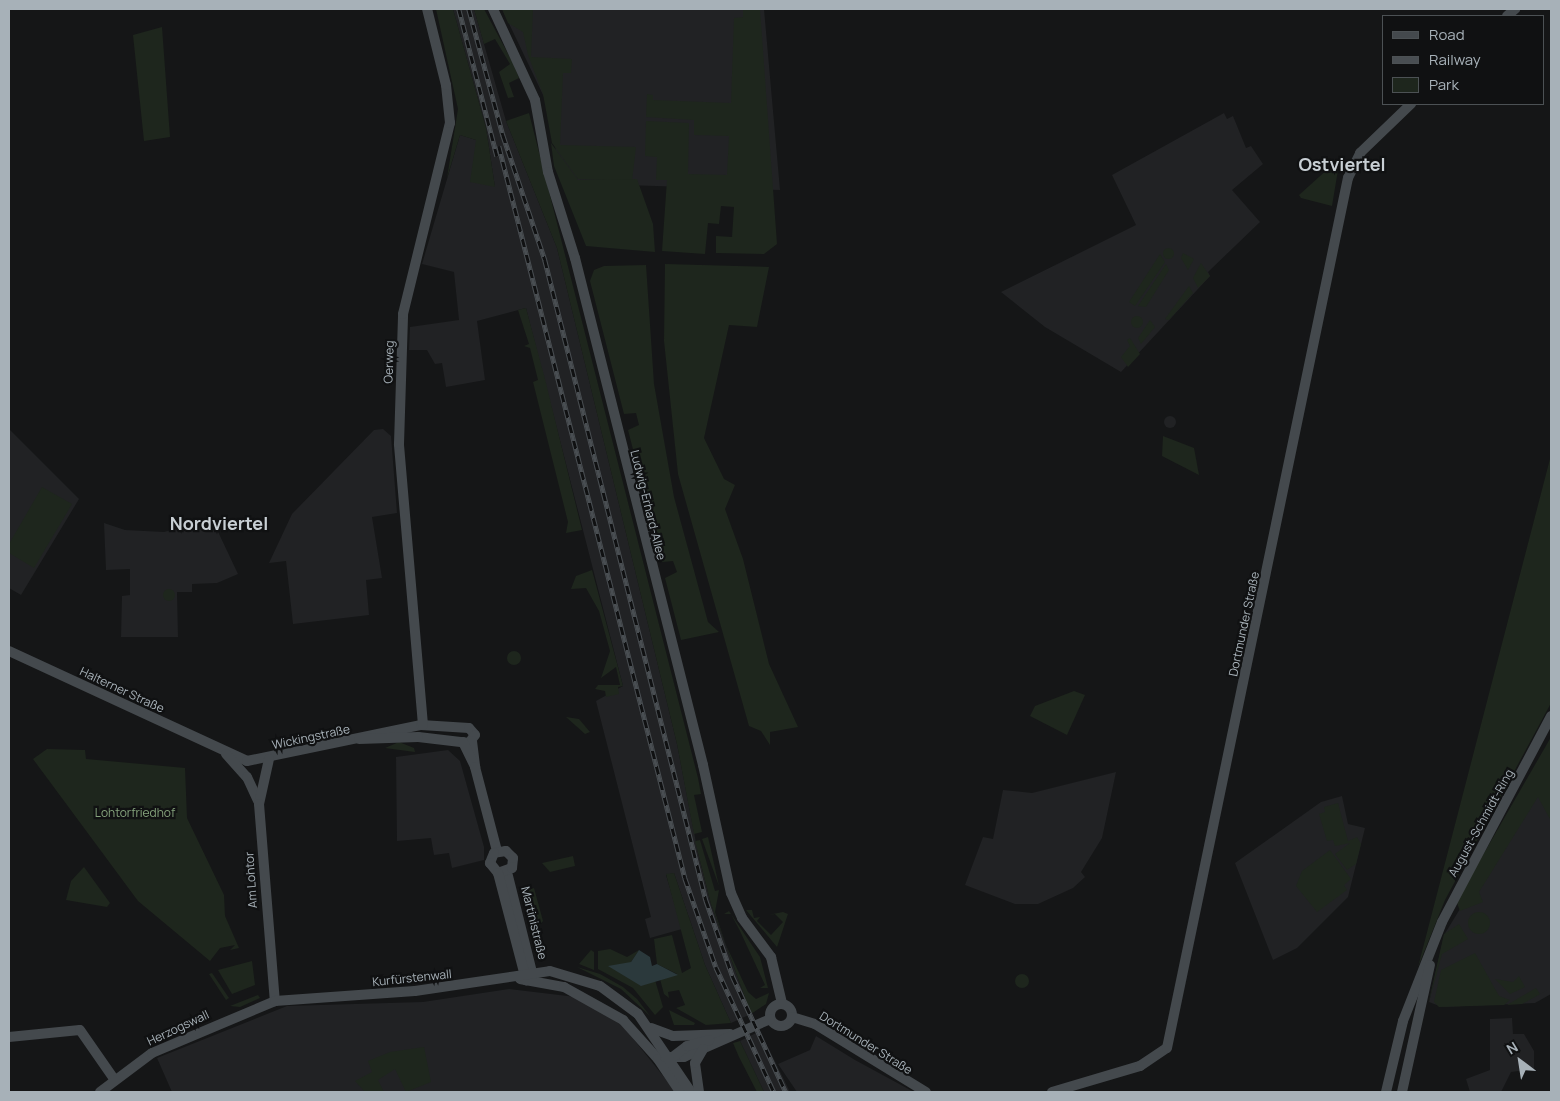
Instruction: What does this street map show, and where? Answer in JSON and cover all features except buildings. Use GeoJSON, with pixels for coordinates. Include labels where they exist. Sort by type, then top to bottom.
{"type":"FeatureCollection","features":[{"type":"Feature","properties":{"kind":"main road","name":"Oerweg"},"geometry":{"type":"LineString","coordinates":[[420,730],[399,444],[403,314],[450,123],[449,100],[427,9]]}},
{"type":"Feature","properties":{"kind":"main road","name":"Ludwig-Erhard-Allee"},"geometry":{"type":"LineString","coordinates":[[493,9],[535,100],[548,172],[575,258],[703,765],[731,893],[742,918],[771,957],[782,1003]]}},
{"type":"Feature","properties":{"kind":"main road","name":"Dortmunder Straße"},"geometry":{"type":"LineString","coordinates":[[1052,1092],[1140,1066],[1159,1057],[1169,1042],[1348,178],[1360,153],[1410,105]]}},
{"type":"Feature","properties":{"kind":"main road","name":"Halterner Straße"},"geometry":{"type":"LineString","coordinates":[[9,651],[224,752],[247,761],[269,759]]}},
{"type":"Feature","properties":{"kind":"main road","name":"August-Schmidt-Ring"},"geometry":{"type":"LineString","coordinates":[[1386,1092],[1403,1021],[1434,942],[1551,716]]}},
{"type":"Feature","properties":{"kind":"main road","name":"Wickingstraße"},"geometry":{"type":"LineString","coordinates":[[269,759],[359,740],[420,730],[470,728],[475,734],[468,742]]}},
{"type":"Feature","properties":{"kind":"main road"},"geometry":{"type":"LineString","coordinates":[[420,730],[468,742]]}},
{"type":"Feature","properties":{"kind":"main road","name":"Martinistraße"},"geometry":{"type":"LineString","coordinates":[[468,742],[497,852],[490,863],[503,872],[529,977]]}},
{"type":"Feature","properties":{"kind":"main road","name":"Halterner Straße"},"geometry":{"type":"LineString","coordinates":[[224,752],[247,776],[259,804]]}},
{"type":"Feature","properties":{"kind":"main road","name":"Am Lohtor"},"geometry":{"type":"LineString","coordinates":[[269,759],[259,804],[275,1001]]}},
{"type":"Feature","properties":{"kind":"main road","name":"Martinistraße"},"geometry":{"type":"LineString","coordinates":[[497,852],[506,851],[512,858],[503,872]]}},
{"type":"Feature","properties":{"kind":"main road","name":"August-Schmidt-Ring"},"geometry":{"type":"LineString","coordinates":[[1402,1092],[1434,942]]}},
{"type":"Feature","properties":{"kind":"main road","name":"Kurfürstenwall"},"geometry":{"type":"LineString","coordinates":[[275,1001],[415,991],[529,977],[550,971],[600,986],[650,1027]]}},
{"type":"Feature","properties":{"kind":"main road"},"geometry":{"type":"LineString","coordinates":[[529,977],[596,1001],[622,1020],[665,1068],[680,1092]]}},
{"type":"Feature","properties":{"kind":"main road","name":"Herzogswall"},"geometry":{"type":"LineString","coordinates":[[100,1092],[114,1079],[178,1040],[275,1001]]}},
{"type":"Feature","properties":{"kind":"main road"},"geometry":{"type":"LineString","coordinates":[[782,1003],[790,1008],[792,1017],[781,1026],[770,1019],[772,1008],[782,1003]]}},
{"type":"Feature","properties":{"kind":"main road","name":"Dortmunder Straße"},"geometry":{"type":"LineString","coordinates":[[792,1017],[815,1024],[926,1092]]}},
{"type":"Feature","properties":{"kind":"main road"},"geometry":{"type":"LineString","coordinates":[[665,1068],[671,1058],[687,1046],[770,1019]]}},
{"type":"Feature","properties":{"kind":"main road"},"geometry":{"type":"LineString","coordinates":[[650,1027],[673,1036],[734,1032]]}},
{"type":"Feature","properties":{"kind":"main road"},"geometry":{"type":"LineString","coordinates":[[650,1027],[691,1092]]}},
{"type":"Feature","properties":{"kind":"main road"},"geometry":{"type":"LineString","coordinates":[[9,1037],[80,1030],[114,1079]]}},
{"type":"Feature","properties":{"kind":"main road"},"geometry":{"type":"LineString","coordinates":[[654,1055],[671,1058],[705,1047],[734,1032]]}},
{"type":"Feature","properties":{"kind":"main road"},"geometry":{"type":"LineString","coordinates":[[699,1092],[695,1063],[705,1047]]}},
{"type":"Feature","properties":{"kind":"shaded area"},"geometry":{"type":"Polygon","coordinates":[[[453,9],[474,9],[506,121],[557,248],[677,744],[698,853],[711,904],[751,1014],[731,1023],[705,965],[674,873],[666,875],[682,929],[650,938],[645,919],[651,917],[596,701],[623,686],[526,308],[477,321],[485,380],[446,387],[442,363],[435,364],[427,350],[409,350],[410,327],[459,320],[454,272],[422,264],[460,135],[476,140],[495,187],[486,128],[453,9]]]}},
{"type":"Feature","properties":{"kind":"shaded area"},"geometry":{"type":"Polygon","coordinates":[[[502,9],[764,9],[780,190],[563,183],[544,97],[502,9]]]}},
{"type":"Feature","properties":{"kind":"shaded area"},"geometry":{"type":"Polygon","coordinates":[[[1224,113],[1227,119],[1233,116],[1246,148],[1251,146],[1263,164],[1232,190],[1260,222],[1208,272],[1210,276],[1121,372],[1045,327],[1001,292],[1136,225],[1112,175],[1224,113]]]}},
{"type":"Feature","properties":{"kind":"shaded area"},"geometry":{"type":"Polygon","coordinates":[[[1170,416],[1176,422],[1170,428],[1164,422],[1170,416]]]}},
{"type":"Feature","properties":{"kind":"shaded area"},"geometry":{"type":"Polygon","coordinates":[[[9,429],[79,499],[21,595],[9,588],[9,429]]]}},
{"type":"Feature","properties":{"kind":"shaded area"},"geometry":{"type":"Polygon","coordinates":[[[383,429],[391,436],[397,513],[372,517],[382,578],[366,580],[369,615],[293,624],[286,561],[269,563],[292,514],[374,430],[383,429]]]}},
{"type":"Feature","properties":{"kind":"shaded area"},"geometry":{"type":"Polygon","coordinates":[[[212,519],[238,574],[217,583],[192,584],[192,592],[177,592],[178,637],[121,637],[122,596],[130,595],[130,569],[106,570],[104,523],[125,530],[164,532],[212,519]]]}},
{"type":"Feature","properties":{"kind":"shaded area"},"geometry":{"type":"Polygon","coordinates":[[[448,750],[460,761],[484,847],[484,860],[452,868],[449,853],[434,855],[431,838],[397,841],[396,757],[448,750]]]}},
{"type":"Feature","properties":{"kind":"shaded area"},"geometry":{"type":"Polygon","coordinates":[[[1551,760],[1551,994],[1535,1003],[1442,1007],[1429,1002],[1444,935],[1551,760]]]}},
{"type":"Feature","properties":{"kind":"shaded area"},"geometry":{"type":"Polygon","coordinates":[[[1116,772],[1102,838],[1081,872],[1085,877],[1073,888],[1038,904],[1015,904],[965,885],[983,837],[993,839],[1003,790],[1032,793],[1116,772]]]}},
{"type":"Feature","properties":{"kind":"shaded area"},"geometry":{"type":"Polygon","coordinates":[[[1342,796],[1348,824],[1365,828],[1348,897],[1297,948],[1273,960],[1235,863],[1321,802],[1342,796]]]}},
{"type":"Feature","properties":{"kind":"shaded area"},"geometry":{"type":"Polygon","coordinates":[[[639,950],[650,957],[652,966],[657,964],[678,975],[641,986],[608,966],[631,962],[639,950]]]}},
{"type":"Feature","properties":{"kind":"shaded area"},"geometry":{"type":"Polygon","coordinates":[[[509,989],[576,997],[597,1008],[623,1026],[676,1092],[172,1092],[157,1058],[287,1006],[423,1002],[509,989]]]}},
{"type":"Feature","properties":{"kind":"shaded area"},"geometry":{"type":"Polygon","coordinates":[[[1512,1018],[1513,1034],[1524,1034],[1534,1051],[1534,1069],[1511,1072],[1501,1092],[1470,1092],[1466,1079],[1490,1070],[1490,1019],[1512,1018]]]}},
{"type":"Feature","properties":{"kind":"shaded area"},"geometry":{"type":"Polygon","coordinates":[[[760,1031],[790,1092],[764,1092],[740,1041],[760,1031]]]}},
{"type":"Feature","properties":{"kind":"shaded area"},"geometry":{"type":"Polygon","coordinates":[[[816,1036],[914,1092],[797,1092],[778,1064],[810,1050],[816,1036]]]}},
{"type":"Feature","properties":{"kind":"green space"},"geometry":{"type":"Polygon","coordinates":[[[436,9],[453,9],[486,128],[495,187],[470,182],[476,140],[460,135],[447,178],[458,109],[436,9]]]}},
{"type":"Feature","properties":{"kind":"green space"},"geometry":{"type":"Polygon","coordinates":[[[474,9],[484,9],[513,63],[519,78],[509,83],[514,97],[508,98],[499,72],[510,64],[495,39],[484,44],[474,9]]]}},
{"type":"Feature","properties":{"kind":"green space"},"geometry":{"type":"Polygon","coordinates":[[[502,9],[533,9],[531,57],[572,59],[571,73],[563,73],[560,145],[636,147],[632,181],[578,179],[552,143],[543,94],[528,55],[523,32],[508,23],[502,9]]]}},
{"type":"Feature","properties":{"kind":"green space"},"geometry":{"type":"Polygon","coordinates":[[[743,9],[760,9],[777,244],[764,254],[716,253],[716,236],[732,237],[734,207],[721,206],[719,224],[708,223],[705,254],[662,251],[667,180],[656,180],[657,157],[645,156],[646,121],[689,123],[688,174],[727,175],[729,136],[694,135],[694,120],[646,117],[647,94],[653,95],[653,100],[731,103],[734,18],[743,17],[743,9]]]}},
{"type":"Feature","properties":{"kind":"green space"},"geometry":{"type":"Polygon","coordinates":[[[162,27],[170,137],[144,141],[133,35],[162,27]]]}},
{"type":"Feature","properties":{"kind":"green space"},"geometry":{"type":"Polygon","coordinates":[[[529,113],[698,778],[701,794],[694,795],[702,832],[694,834],[677,744],[557,248],[506,121],[529,113]]]}},
{"type":"Feature","properties":{"kind":"green space"},"geometry":{"type":"Polygon","coordinates":[[[551,143],[578,180],[637,179],[653,224],[655,252],[586,246],[554,166],[551,143]]]}},
{"type":"Feature","properties":{"kind":"green space"},"geometry":{"type":"Polygon","coordinates":[[[1340,158],[1332,206],[1301,198],[1299,195],[1340,158]]]}},
{"type":"Feature","properties":{"kind":"green space"},"geometry":{"type":"Polygon","coordinates":[[[1168,247],[1174,253],[1168,259],[1162,253],[1168,247]]]}},
{"type":"Feature","properties":{"kind":"green space"},"geometry":{"type":"Polygon","coordinates":[[[1183,253],[1194,259],[1188,270],[1181,258],[1183,253]]]}},
{"type":"Feature","properties":{"kind":"green space"},"geometry":{"type":"Polygon","coordinates":[[[1160,254],[1165,262],[1135,306],[1129,302],[1160,254]]]}},
{"type":"Feature","properties":{"kind":"green space"},"geometry":{"type":"Polygon","coordinates":[[[1201,263],[1210,276],[1198,288],[1193,278],[1201,263]]]}},
{"type":"Feature","properties":{"kind":"green space"},"geometry":{"type":"Polygon","coordinates":[[[665,264],[769,267],[757,327],[729,325],[704,438],[724,479],[735,485],[725,509],[743,559],[769,664],[798,727],[770,732],[770,745],[761,731],[749,726],[678,474],[664,341],[665,264]]]}},
{"type":"Feature","properties":{"kind":"green space"},"geometry":{"type":"Polygon","coordinates":[[[1166,264],[1169,270],[1146,307],[1138,306],[1166,264]]]}},
{"type":"Feature","properties":{"kind":"green space"},"geometry":{"type":"Polygon","coordinates":[[[646,265],[654,384],[674,497],[708,622],[719,632],[681,640],[665,578],[677,572],[673,561],[662,562],[628,430],[639,425],[636,413],[624,414],[590,281],[594,270],[604,266],[646,265]]]}},
{"type":"Feature","properties":{"kind":"green space"},"geometry":{"type":"Polygon","coordinates":[[[1189,286],[1193,293],[1169,320],[1165,319],[1189,286]]]}},
{"type":"Feature","properties":{"kind":"green space"},"geometry":{"type":"Polygon","coordinates":[[[526,308],[582,530],[566,533],[568,522],[533,382],[538,380],[530,348],[524,346],[529,344],[518,310],[526,308]]]}},
{"type":"Feature","properties":{"kind":"green space"},"geometry":{"type":"Polygon","coordinates":[[[1135,316],[1139,316],[1143,322],[1139,328],[1135,328],[1131,324],[1131,320],[1135,316]]]}},
{"type":"Feature","properties":{"kind":"green space"},"geometry":{"type":"Polygon","coordinates":[[[1150,320],[1155,327],[1141,344],[1138,338],[1150,320]]]}},
{"type":"Feature","properties":{"kind":"green space"},"geometry":{"type":"Polygon","coordinates":[[[1130,338],[1140,354],[1128,367],[1121,357],[1130,346],[1127,340],[1130,338]]]}},
{"type":"Feature","properties":{"kind":"green space"},"geometry":{"type":"Polygon","coordinates":[[[1163,436],[1194,448],[1199,475],[1162,456],[1163,436]]]}},
{"type":"Feature","properties":{"kind":"green space"},"geometry":{"type":"Polygon","coordinates":[[[1551,455],[1551,703],[1445,900],[1418,967],[1551,455]]]}},
{"type":"Feature","properties":{"kind":"green space"},"geometry":{"type":"Polygon","coordinates":[[[42,487],[72,504],[34,568],[9,553],[9,544],[42,487]]]}},
{"type":"Feature","properties":{"kind":"green space"},"geometry":{"type":"Polygon","coordinates":[[[592,570],[623,686],[618,687],[619,694],[606,697],[605,691],[595,689],[598,685],[620,685],[616,667],[601,678],[610,651],[599,611],[586,588],[571,589],[576,576],[592,570]]]}},
{"type":"Feature","properties":{"kind":"green space"},"geometry":{"type":"Polygon","coordinates":[[[171,589],[174,590],[174,600],[167,601],[164,600],[163,593],[164,590],[171,589]]]}},
{"type":"Feature","properties":{"kind":"green space"},"geometry":{"type":"Polygon","coordinates":[[[514,651],[519,653],[521,658],[519,663],[514,665],[509,663],[507,658],[509,653],[514,651]]]}},
{"type":"Feature","properties":{"kind":"green space"},"geometry":{"type":"Polygon","coordinates":[[[1074,691],[1085,695],[1067,735],[1030,716],[1035,706],[1074,691]]]}},
{"type":"Feature","properties":{"kind":"green space"},"geometry":{"type":"Polygon","coordinates":[[[566,717],[579,719],[590,732],[585,734],[566,717]]]}},
{"type":"Feature","properties":{"kind":"green space"},"geometry":{"type":"Polygon","coordinates":[[[1551,737],[1551,821],[1538,797],[1479,892],[1483,902],[1460,911],[1457,903],[1468,881],[1551,737]]]}},
{"type":"Feature","properties":{"kind":"green space"},"geometry":{"type":"Polygon","coordinates":[[[399,742],[414,748],[415,752],[385,748],[399,742]]]}},
{"type":"Feature","properties":{"kind":"green space","name":"Lohtorfriedhof"},"geometry":{"type":"Polygon","coordinates":[[[47,749],[85,750],[86,759],[185,768],[187,818],[224,895],[225,916],[239,948],[230,950],[235,945],[220,948],[210,961],[138,901],[33,759],[47,749]]]}},
{"type":"Feature","properties":{"kind":"green space"},"geometry":{"type":"Polygon","coordinates":[[[1338,803],[1348,841],[1357,837],[1361,844],[1356,864],[1347,870],[1335,854],[1350,843],[1335,846],[1333,840],[1327,841],[1319,814],[1325,812],[1324,807],[1338,803]]]}},
{"type":"Feature","properties":{"kind":"green space"},"geometry":{"type":"Polygon","coordinates":[[[708,837],[719,886],[702,839],[708,837]]]}},
{"type":"Feature","properties":{"kind":"green space"},"geometry":{"type":"Polygon","coordinates":[[[700,840],[715,891],[719,890],[715,912],[726,945],[748,992],[756,999],[769,993],[766,1004],[751,1014],[711,904],[695,841],[700,840]]]}},
{"type":"Feature","properties":{"kind":"green space"},"geometry":{"type":"Polygon","coordinates":[[[1330,850],[1351,879],[1344,885],[1347,890],[1317,912],[1296,886],[1302,871],[1330,850]]]}},
{"type":"Feature","properties":{"kind":"green space"},"geometry":{"type":"Polygon","coordinates":[[[573,856],[575,866],[550,872],[542,863],[573,856]]]}},
{"type":"Feature","properties":{"kind":"green space"},"geometry":{"type":"Polygon","coordinates":[[[84,867],[110,903],[107,907],[66,900],[71,881],[84,867]]]}},
{"type":"Feature","properties":{"kind":"green space"},"geometry":{"type":"Polygon","coordinates":[[[674,873],[705,965],[731,1023],[706,1025],[676,1008],[685,1005],[679,990],[668,992],[669,998],[664,994],[660,979],[677,974],[657,964],[654,939],[672,935],[682,973],[691,968],[666,874],[674,873]]]}},
{"type":"Feature","properties":{"kind":"green space"},"geometry":{"type":"Polygon","coordinates":[[[534,888],[543,921],[537,928],[528,890],[534,888]]]}},
{"type":"Feature","properties":{"kind":"green space"},"geometry":{"type":"Polygon","coordinates":[[[746,910],[752,910],[754,918],[760,917],[757,921],[771,935],[783,922],[775,914],[768,915],[783,912],[788,914],[777,947],[746,910]]]}},
{"type":"Feature","properties":{"kind":"green space"},"geometry":{"type":"Polygon","coordinates":[[[729,911],[760,957],[768,988],[760,988],[765,985],[740,931],[731,914],[724,914],[729,911]]]}},
{"type":"Feature","properties":{"kind":"green space"},"geometry":{"type":"Polygon","coordinates":[[[1479,912],[1487,915],[1490,923],[1487,931],[1479,934],[1471,931],[1468,923],[1471,915],[1479,912]]]}},
{"type":"Feature","properties":{"kind":"green space"},"geometry":{"type":"Polygon","coordinates":[[[1459,924],[1468,939],[1442,954],[1428,1005],[1444,934],[1459,924]]]}},
{"type":"Feature","properties":{"kind":"green space"},"geometry":{"type":"Polygon","coordinates":[[[610,949],[627,957],[639,950],[631,962],[643,983],[655,980],[663,1007],[655,1015],[633,988],[598,969],[598,951],[610,949]]]}},
{"type":"Feature","properties":{"kind":"green space"},"geometry":{"type":"Polygon","coordinates":[[[591,950],[594,952],[594,970],[579,964],[591,950]]]}},
{"type":"Feature","properties":{"kind":"green space"},"geometry":{"type":"Polygon","coordinates":[[[1475,953],[1499,996],[1510,1000],[1504,1005],[1439,1007],[1434,1002],[1441,970],[1475,953]]]}},
{"type":"Feature","properties":{"kind":"green space"},"geometry":{"type":"Polygon","coordinates":[[[252,961],[255,985],[232,994],[218,970],[252,961]]]}},
{"type":"Feature","properties":{"kind":"green space"},"geometry":{"type":"Polygon","coordinates":[[[577,967],[600,974],[623,987],[637,999],[650,1016],[621,989],[577,967]]]}},
{"type":"Feature","properties":{"kind":"green space"},"geometry":{"type":"Polygon","coordinates":[[[212,973],[229,998],[226,1000],[209,974],[212,973]]]}},
{"type":"Feature","properties":{"kind":"green space"},"geometry":{"type":"Polygon","coordinates":[[[1019,974],[1025,974],[1029,981],[1025,988],[1019,988],[1015,984],[1015,978],[1019,974]]]}},
{"type":"Feature","properties":{"kind":"green space"},"geometry":{"type":"Polygon","coordinates":[[[1519,976],[1525,987],[1510,994],[1495,979],[1513,982],[1519,976]]]}},
{"type":"Feature","properties":{"kind":"green space"},"geometry":{"type":"Polygon","coordinates":[[[1536,988],[1540,994],[1551,988],[1522,1004],[1507,1005],[1536,988]]]}},
{"type":"Feature","properties":{"kind":"green space"},"geometry":{"type":"Polygon","coordinates":[[[258,995],[260,998],[240,1007],[230,1006],[258,995]]]}},
{"type":"Feature","properties":{"kind":"green space"},"geometry":{"type":"Polygon","coordinates":[[[669,1010],[695,1023],[694,1025],[674,1025],[669,1010]]]}},
{"type":"Feature","properties":{"kind":"green space"},"geometry":{"type":"Polygon","coordinates":[[[740,1041],[764,1092],[757,1092],[739,1057],[733,1043],[740,1041]]]}},
{"type":"Feature","properties":{"kind":"green space"},"geometry":{"type":"Polygon","coordinates":[[[424,1047],[431,1082],[406,1092],[395,1069],[378,1080],[384,1092],[365,1092],[355,1081],[372,1072],[368,1061],[390,1052],[424,1047]]]}},
{"type":"Feature","properties":{"kind":"railway"},"geometry":{"type":"LineString","coordinates":[[459,9],[497,156]]}},
{"type":"Feature","properties":{"kind":"railway"},"geometry":{"type":"LineString","coordinates":[[469,9],[503,135],[545,260],[706,900],[733,977],[786,1092]]}},
{"type":"Feature","properties":{"kind":"railway"},"geometry":{"type":"LineString","coordinates":[[499,146],[685,878],[716,967],[774,1092]]}},
{"type":"Feature","properties":{"kind":"district","name":"Ostviertel"},"geometry":{"type":"Point","coordinates":[1342,164]}},
{"type":"Feature","properties":{"kind":"district","name":"Nordviertel"},"geometry":{"type":"Point","coordinates":[219,523]}}]}
